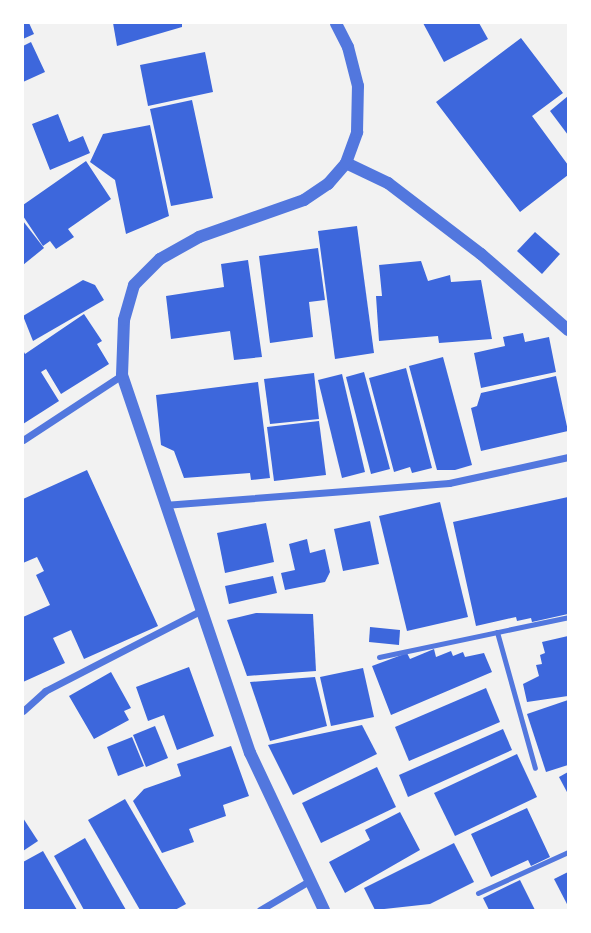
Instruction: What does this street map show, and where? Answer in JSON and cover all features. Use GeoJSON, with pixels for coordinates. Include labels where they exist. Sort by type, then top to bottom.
{"type":"FeatureCollection","features":[{"type":"Feature","properties":{"kind":"street"},"geometry":{"type":"LineString","coordinates":[[324,910],[250,753],[163,505],[122,375],[124,320],[134,285],[160,259],[199,237],[304,201],[346,163],[357,132],[358,86],[348,47],[335,23]]}},
{"type":"Feature","properties":{"kind":"street"},"geometry":{"type":"LineString","coordinates":[[346,163],[388,183],[481,254],[568,330]]}},
{"type":"Feature","properties":{"kind":"street"},"geometry":{"type":"LineString","coordinates":[[23,440],[122,375]]}},
{"type":"Feature","properties":{"kind":"street"},"geometry":{"type":"LineString","coordinates":[[163,505],[449,483],[568,457]]}},
{"type":"Feature","properties":{"kind":"street"},"geometry":{"type":"LineString","coordinates":[[23,711],[45,691],[202,610]]}},
{"type":"Feature","properties":{"kind":"street"},"geometry":{"type":"LineString","coordinates":[[260,910],[309,881]]}},
{"type":"Feature","properties":{"kind":"lane"},"geometry":{"type":"LineString","coordinates":[[379,657],[568,617]]}},
{"type":"Feature","properties":{"kind":"lane"},"geometry":{"type":"LineString","coordinates":[[497,632],[535,768]]}},
{"type":"Feature","properties":{"kind":"lane"},"geometry":{"type":"LineString","coordinates":[[478,893],[568,852]]}},
{"type":"Feature","properties":{"kind":"building"},"geometry":{"type":"Polygon","coordinates":[[[23,23],[29,23],[34,34],[23,39],[23,23]]]}},
{"type":"Feature","properties":{"kind":"building"},"geometry":{"type":"Polygon","coordinates":[[[113,23],[182,23],[182,27],[117,46],[113,23]]]}},
{"type":"Feature","properties":{"kind":"building"},"geometry":{"type":"Polygon","coordinates":[[[423,23],[479,23],[488,39],[444,62],[423,23]]]}},
{"type":"Feature","properties":{"kind":"building"},"geometry":{"type":"Polygon","coordinates":[[[521,38],[563,93],[532,116],[568,165],[568,175],[520,212],[436,102],[521,38]]]}},
{"type":"Feature","properties":{"kind":"building"},"geometry":{"type":"Polygon","coordinates":[[[31,42],[45,72],[23,82],[23,46],[31,42]]]}},
{"type":"Feature","properties":{"kind":"building"},"geometry":{"type":"Polygon","coordinates":[[[205,52],[213,92],[148,106],[140,65],[205,52]]]}},
{"type":"Feature","properties":{"kind":"building"},"geometry":{"type":"Polygon","coordinates":[[[568,96],[568,135],[550,111],[568,96]]]}},
{"type":"Feature","properties":{"kind":"building"},"geometry":{"type":"Polygon","coordinates":[[[192,100],[213,198],[171,206],[150,109],[192,100]]]}},
{"type":"Feature","properties":{"kind":"building"},"geometry":{"type":"Polygon","coordinates":[[[58,114],[69,142],[83,136],[90,153],[50,170],[32,124],[58,114]]]}},
{"type":"Feature","properties":{"kind":"building"},"geometry":{"type":"Polygon","coordinates":[[[150,125],[169,216],[126,234],[115,180],[90,162],[103,134],[150,125]]]}},
{"type":"Feature","properties":{"kind":"building"},"geometry":{"type":"Polygon","coordinates":[[[86,161],[111,199],[68,229],[74,237],[56,249],[50,241],[43,246],[23,216],[23,205],[86,161]]]}},
{"type":"Feature","properties":{"kind":"building"},"geometry":{"type":"Polygon","coordinates":[[[23,221],[44,248],[23,265],[23,221]]]}},
{"type":"Feature","properties":{"kind":"building"},"geometry":{"type":"Polygon","coordinates":[[[357,226],[374,353],[335,359],[318,231],[357,226]]]}},
{"type":"Feature","properties":{"kind":"building"},"geometry":{"type":"Polygon","coordinates":[[[535,232],[560,254],[542,274],[517,251],[535,232]]]}},
{"type":"Feature","properties":{"kind":"building"},"geometry":{"type":"Polygon","coordinates":[[[318,248],[325,300],[309,302],[313,337],[270,343],[259,256],[318,248]]]}},
{"type":"Feature","properties":{"kind":"building"},"geometry":{"type":"Polygon","coordinates":[[[248,260],[262,357],[234,360],[230,331],[171,339],[166,296],[224,287],[221,264],[248,260]]]}},
{"type":"Feature","properties":{"kind":"building"},"geometry":{"type":"Polygon","coordinates":[[[421,261],[428,281],[450,275],[451,282],[481,280],[492,339],[439,343],[438,336],[379,341],[376,296],[382,296],[379,265],[421,261]]]}},
{"type":"Feature","properties":{"kind":"building"},"geometry":{"type":"Polygon","coordinates":[[[83,280],[95,285],[104,300],[33,341],[23,316],[83,280]]]}},
{"type":"Feature","properties":{"kind":"building"},"geometry":{"type":"Polygon","coordinates":[[[84,314],[102,341],[97,344],[109,364],[61,394],[46,369],[41,372],[59,401],[23,424],[23,350],[25,354],[84,314]]]}},
{"type":"Feature","properties":{"kind":"building"},"geometry":{"type":"Polygon","coordinates":[[[523,333],[525,342],[549,337],[556,372],[481,388],[474,353],[505,346],[503,337],[523,333]]]}},
{"type":"Feature","properties":{"kind":"building"},"geometry":{"type":"Polygon","coordinates":[[[443,357],[472,465],[455,470],[437,470],[409,366],[443,357]]]}},
{"type":"Feature","properties":{"kind":"building"},"geometry":{"type":"Polygon","coordinates":[[[406,368],[432,468],[412,473],[410,467],[394,472],[369,378],[406,368]]]}},
{"type":"Feature","properties":{"kind":"building"},"geometry":{"type":"Polygon","coordinates":[[[364,372],[390,469],[371,474],[346,377],[364,372]]]}},
{"type":"Feature","properties":{"kind":"building"},"geometry":{"type":"Polygon","coordinates":[[[314,373],[319,419],[270,424],[264,379],[314,373]]]}},
{"type":"Feature","properties":{"kind":"building"},"geometry":{"type":"Polygon","coordinates":[[[342,374],[365,472],[342,478],[318,380],[342,374]]]}},
{"type":"Feature","properties":{"kind":"building"},"geometry":{"type":"Polygon","coordinates":[[[556,376],[568,431],[481,451],[471,408],[477,406],[481,393],[556,376]]]}},
{"type":"Feature","properties":{"kind":"building"},"geometry":{"type":"Polygon","coordinates":[[[258,382],[270,478],[251,480],[250,473],[184,478],[174,451],[161,445],[156,395],[258,382]]]}},
{"type":"Feature","properties":{"kind":"building"},"geometry":{"type":"Polygon","coordinates":[[[319,421],[326,475],[274,481],[267,427],[319,421]]]}},
{"type":"Feature","properties":{"kind":"building"},"geometry":{"type":"Polygon","coordinates":[[[87,470],[158,626],[84,659],[71,630],[53,638],[65,663],[23,682],[23,617],[50,605],[36,575],[44,571],[37,557],[23,563],[23,499],[87,470]]]}},
{"type":"Feature","properties":{"kind":"building"},"geometry":{"type":"Polygon","coordinates":[[[568,497],[568,614],[532,622],[531,618],[517,621],[516,617],[476,626],[453,522],[568,497]]]}},
{"type":"Feature","properties":{"kind":"building"},"geometry":{"type":"Polygon","coordinates":[[[440,502],[468,617],[407,631],[379,516],[440,502]]]}},
{"type":"Feature","properties":{"kind":"building"},"geometry":{"type":"Polygon","coordinates":[[[370,521],[379,564],[343,571],[334,529],[370,521]]]}},
{"type":"Feature","properties":{"kind":"building"},"geometry":{"type":"Polygon","coordinates":[[[266,523],[274,562],[225,573],[217,533],[266,523]]]}},
{"type":"Feature","properties":{"kind":"building"},"geometry":{"type":"Polygon","coordinates":[[[307,539],[310,553],[325,549],[330,572],[325,582],[285,590],[281,573],[295,570],[289,544],[307,539]]]}},
{"type":"Feature","properties":{"kind":"building"},"geometry":{"type":"Polygon","coordinates":[[[273,576],[277,593],[229,604],[225,586],[273,576]]]}},
{"type":"Feature","properties":{"kind":"building"},"geometry":{"type":"Polygon","coordinates":[[[256,613],[313,614],[316,671],[247,676],[227,620],[256,613]]]}},
{"type":"Feature","properties":{"kind":"building"},"geometry":{"type":"Polygon","coordinates":[[[370,627],[400,630],[399,645],[369,642],[370,627]]]}},
{"type":"Feature","properties":{"kind":"building"},"geometry":{"type":"Polygon","coordinates":[[[568,636],[568,696],[527,702],[523,684],[539,676],[536,665],[542,664],[540,655],[545,653],[542,642],[568,636]]]}},
{"type":"Feature","properties":{"kind":"building"},"geometry":{"type":"Polygon","coordinates":[[[434,649],[436,657],[451,651],[453,656],[463,652],[465,657],[484,653],[492,672],[391,715],[372,666],[407,653],[410,659],[434,649]]]}},
{"type":"Feature","properties":{"kind":"building"},"geometry":{"type":"Polygon","coordinates":[[[189,667],[214,736],[177,750],[164,715],[148,721],[136,687],[189,667]]]}},
{"type":"Feature","properties":{"kind":"building"},"geometry":{"type":"Polygon","coordinates":[[[363,668],[374,717],[331,726],[320,677],[363,668]]]}},
{"type":"Feature","properties":{"kind":"building"},"geometry":{"type":"Polygon","coordinates":[[[111,672],[131,708],[124,711],[129,720],[94,739],[69,696],[111,672]]]}},
{"type":"Feature","properties":{"kind":"building"},"geometry":{"type":"Polygon","coordinates":[[[315,677],[327,726],[270,741],[250,682],[315,677]]]}},
{"type":"Feature","properties":{"kind":"building"},"geometry":{"type":"Polygon","coordinates":[[[486,688],[500,722],[409,761],[395,727],[486,688]]]}},
{"type":"Feature","properties":{"kind":"building"},"geometry":{"type":"Polygon","coordinates":[[[568,700],[568,765],[546,772],[527,714],[568,700]]]}},
{"type":"Feature","properties":{"kind":"building"},"geometry":{"type":"Polygon","coordinates":[[[362,725],[377,754],[293,795],[268,745],[362,725]]]}},
{"type":"Feature","properties":{"kind":"building"},"geometry":{"type":"Polygon","coordinates":[[[155,726],[168,758],[146,767],[133,735],[155,726]]]}},
{"type":"Feature","properties":{"kind":"building"},"geometry":{"type":"Polygon","coordinates":[[[503,729],[512,750],[408,797],[399,775],[503,729]]]}},
{"type":"Feature","properties":{"kind":"building"},"geometry":{"type":"Polygon","coordinates":[[[132,737],[144,766],[118,776],[107,747],[132,737]]]}},
{"type":"Feature","properties":{"kind":"building"},"geometry":{"type":"Polygon","coordinates":[[[231,746],[249,796],[223,805],[226,816],[189,829],[194,842],[162,853],[133,801],[144,789],[181,776],[177,764],[231,746]]]}},
{"type":"Feature","properties":{"kind":"building"},"geometry":{"type":"Polygon","coordinates":[[[517,754],[537,797],[455,836],[434,793],[517,754]]]}},
{"type":"Feature","properties":{"kind":"building"},"geometry":{"type":"Polygon","coordinates":[[[377,767],[396,807],[321,843],[302,803],[377,767]]]}},
{"type":"Feature","properties":{"kind":"building"},"geometry":{"type":"Polygon","coordinates":[[[568,772],[568,794],[559,777],[568,772]]]}},
{"type":"Feature","properties":{"kind":"building"},"geometry":{"type":"Polygon","coordinates":[[[125,799],[186,904],[175,910],[140,910],[88,820],[125,799]]]}},
{"type":"Feature","properties":{"kind":"building"},"geometry":{"type":"Polygon","coordinates":[[[527,808],[550,857],[531,866],[528,860],[491,877],[471,834],[527,808]]]}},
{"type":"Feature","properties":{"kind":"building"},"geometry":{"type":"Polygon","coordinates":[[[400,812],[420,850],[345,893],[329,862],[370,840],[365,830],[400,812]]]}},
{"type":"Feature","properties":{"kind":"building"},"geometry":{"type":"Polygon","coordinates":[[[23,818],[38,841],[23,851],[23,818]]]}},
{"type":"Feature","properties":{"kind":"building"},"geometry":{"type":"Polygon","coordinates":[[[85,838],[126,910],[84,910],[54,856],[85,838]]]}},
{"type":"Feature","properties":{"kind":"building"},"geometry":{"type":"Polygon","coordinates":[[[454,843],[474,882],[430,904],[375,910],[364,888],[454,843]]]}},
{"type":"Feature","properties":{"kind":"building"},"geometry":{"type":"Polygon","coordinates":[[[43,851],[77,910],[23,910],[23,862],[43,851]]]}},
{"type":"Feature","properties":{"kind":"building"},"geometry":{"type":"Polygon","coordinates":[[[568,872],[568,906],[554,879],[568,872]]]}},
{"type":"Feature","properties":{"kind":"building"},"geometry":{"type":"Polygon","coordinates":[[[520,880],[535,910],[489,910],[483,898],[520,880]]]}}]}
